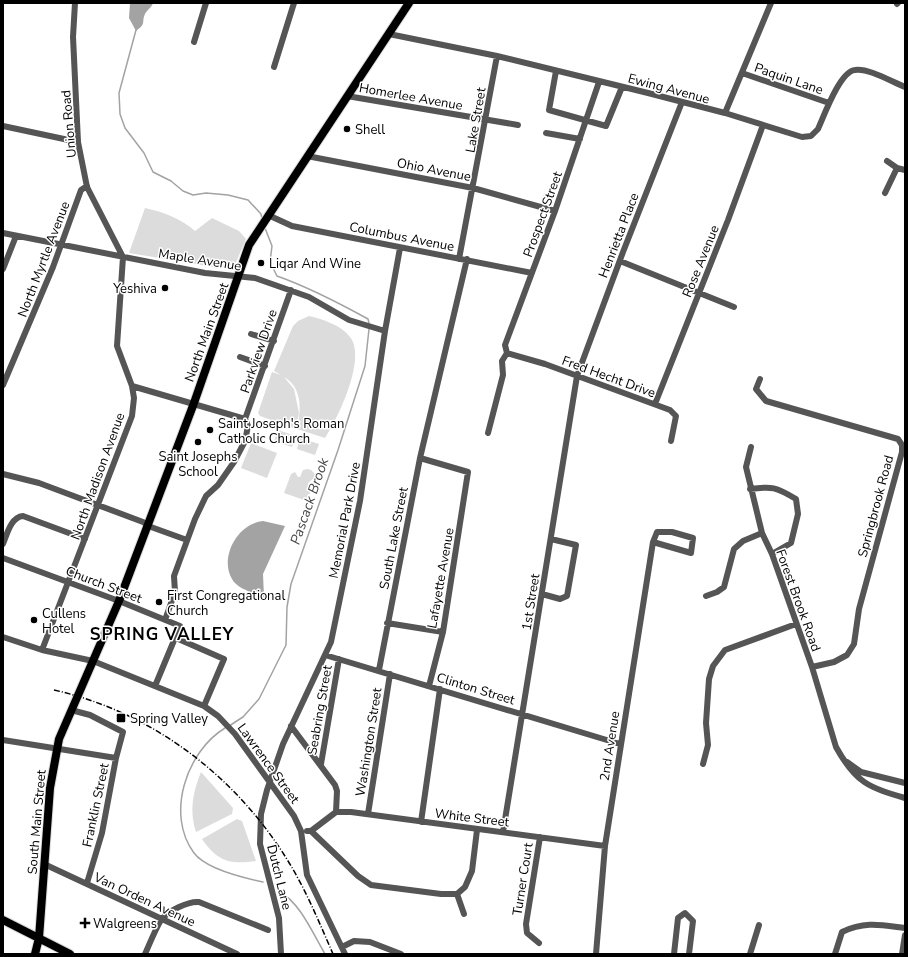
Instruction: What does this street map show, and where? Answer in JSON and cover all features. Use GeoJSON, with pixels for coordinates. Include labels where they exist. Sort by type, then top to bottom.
{"type":"FeatureCollection","features":[{"type":"Feature","properties":{"kind":"main road","name":"North Main Street"},"geometry":{"type":"LineString","coordinates":[[74,703],[119,601],[194,403],[250,245],[307,156],[409,3]]}},
{"type":"Feature","properties":{"kind":"main road","name":"South Main Street"},"geometry":{"type":"LineString","coordinates":[[35,954],[39,938],[50,788],[56,749],[74,703]]}},
{"type":"Feature","properties":{"kind":"main road"},"geometry":{"type":"LineString","coordinates":[[3,920],[70,954]]}},
{"type":"Feature","properties":{"kind":"street","name":"Union Road"},"geometry":{"type":"LineString","coordinates":[[75,3],[73,38],[78,142],[86,186],[123,257]]}},
{"type":"Feature","properties":{"kind":"street"},"geometry":{"type":"LineString","coordinates":[[194,42],[206,3]]}},
{"type":"Feature","properties":{"kind":"street"},"geometry":{"type":"LineString","coordinates":[[274,67],[294,3]]}},
{"type":"Feature","properties":{"kind":"street"},"geometry":{"type":"LineString","coordinates":[[725,113],[771,3]]}},
{"type":"Feature","properties":{"kind":"street","name":"Ewing Avenue"},"geometry":{"type":"LineString","coordinates":[[389,34],[497,56],[599,82],[622,86],[725,113],[802,137],[811,136],[818,129],[829,103],[843,77],[854,69],[865,70],[905,87]]}},
{"type":"Feature","properties":{"kind":"street","name":"Lake Street"},"geometry":{"type":"LineString","coordinates":[[459,259],[474,188],[497,56]]}},
{"type":"Feature","properties":{"kind":"street"},"geometry":{"type":"LineString","coordinates":[[556,71],[549,110],[606,126],[622,86]]}},
{"type":"Feature","properties":{"kind":"street","name":"Paquin Lane"},"geometry":{"type":"LineString","coordinates":[[742,73],[829,103]]}},
{"type":"Feature","properties":{"kind":"street","name":"Prospect Street"},"geometry":{"type":"LineString","coordinates":[[488,433],[503,375],[502,361],[507,353],[505,345],[555,211],[599,82]]}},
{"type":"Feature","properties":{"kind":"street","name":"Homerlee Avenue"},"geometry":{"type":"LineString","coordinates":[[347,96],[486,121],[518,125]]}},
{"type":"Feature","properties":{"kind":"street","name":"Henrietta Place"},"geometry":{"type":"LineString","coordinates":[[577,376],[682,102]]}},
{"type":"Feature","properties":{"kind":"street","name":"Rose Avenue"},"geometry":{"type":"LineString","coordinates":[[655,404],[763,125]]}},
{"type":"Feature","properties":{"kind":"street"},"geometry":{"type":"LineString","coordinates":[[3,126],[78,142]]}},
{"type":"Feature","properties":{"kind":"street"},"geometry":{"type":"LineString","coordinates":[[546,133],[580,139]]}},
{"type":"Feature","properties":{"kind":"street","name":"Ohio Avenue"},"geometry":{"type":"LineString","coordinates":[[307,156],[474,188],[555,211]]}},
{"type":"Feature","properties":{"kind":"street"},"geometry":{"type":"LineString","coordinates":[[887,161],[897,168],[905,170]]}},
{"type":"Feature","properties":{"kind":"street"},"geometry":{"type":"LineString","coordinates":[[885,193],[897,168]]}},
{"type":"Feature","properties":{"kind":"street","name":"North Myrtle Avenue"},"geometry":{"type":"LineString","coordinates":[[3,386],[5,375],[52,267],[81,190],[86,186]]}},
{"type":"Feature","properties":{"kind":"street","name":"Columbus Avenue"},"geometry":{"type":"LineString","coordinates":[[265,220],[532,273]]}},
{"type":"Feature","properties":{"kind":"street","name":"Maple Avenue"},"geometry":{"type":"LineString","coordinates":[[3,233],[123,257],[273,283],[309,297],[342,317],[363,326],[385,331]]}},
{"type":"Feature","properties":{"kind":"street"},"geometry":{"type":"LineString","coordinates":[[3,269],[16,236]]}},
{"type":"Feature","properties":{"kind":"street","name":"Memorial Park Drive"},"geometry":{"type":"LineString","coordinates":[[269,784],[291,726],[325,655],[335,625],[360,501],[385,331],[400,248]]}},
{"type":"Feature","properties":{"kind":"street","name":"North Madison Avenue"},"geometry":{"type":"LineString","coordinates":[[42,650],[131,421],[134,398],[132,386],[118,346],[123,257]]}},
{"type":"Feature","properties":{"kind":"street"},"geometry":{"type":"LineString","coordinates":[[420,458],[467,259]]}},
{"type":"Feature","properties":{"kind":"street"},"geometry":{"type":"LineString","coordinates":[[620,261],[734,307]]}},
{"type":"Feature","properties":{"kind":"street","name":"Parkview Drive"},"geometry":{"type":"LineString","coordinates":[[245,419],[291,290]]}},
{"type":"Feature","properties":{"kind":"street"},"geometry":{"type":"LineString","coordinates":[[251,334],[274,341]]}},
{"type":"Feature","properties":{"kind":"street","name":"Fred Hecht Drive"},"geometry":{"type":"LineString","coordinates":[[507,353],[545,364],[670,410],[676,416],[671,441]]}},
{"type":"Feature","properties":{"kind":"street"},"geometry":{"type":"LineString","coordinates":[[240,358],[265,366]]}},
{"type":"Feature","properties":{"kind":"street","name":"1st Street"},"geometry":{"type":"LineString","coordinates":[[503,832],[577,376]]}},
{"type":"Feature","properties":{"kind":"street","name":"Springbrook Road"},"geometry":{"type":"LineString","coordinates":[[760,378],[756,389],[766,401],[898,439],[902,445],[902,452],[859,609],[854,644],[847,655],[834,662],[812,667]]}},
{"type":"Feature","properties":{"kind":"street"},"geometry":{"type":"LineString","coordinates":[[132,386],[245,419],[248,426],[245,441],[234,462],[218,485],[206,496],[187,540],[174,576],[175,592],[164,620]]}},
{"type":"Feature","properties":{"kind":"street","name":"Forest Brook Road"},"geometry":{"type":"LineString","coordinates":[[751,447],[746,467],[750,489],[762,533],[772,554],[812,667],[836,747],[843,759],[860,781],[880,791],[905,798]]}},
{"type":"Feature","properties":{"kind":"street","name":"Lafayette Avenue"},"geometry":{"type":"LineString","coordinates":[[420,458],[468,472],[443,632],[429,686]]}},
{"type":"Feature","properties":{"kind":"street","name":"South Lake Street"},"geometry":{"type":"LineString","coordinates":[[387,623],[420,458]]}},
{"type":"Feature","properties":{"kind":"street"},"geometry":{"type":"LineString","coordinates":[[3,474],[39,483],[187,540]]}},
{"type":"Feature","properties":{"kind":"street"},"geometry":{"type":"LineString","coordinates":[[750,489],[769,487],[782,491],[796,499],[798,514],[791,543],[772,554]]}},
{"type":"Feature","properties":{"kind":"street"},"geometry":{"type":"LineString","coordinates":[[3,544],[13,522],[19,516],[23,516],[85,538]]}},
{"type":"Feature","properties":{"kind":"street"},"geometry":{"type":"LineString","coordinates":[[657,532],[672,532],[693,538],[691,553],[653,542],[657,532]]}},
{"type":"Feature","properties":{"kind":"street"},"geometry":{"type":"LineString","coordinates":[[706,596],[717,592],[724,587],[734,549],[743,542],[762,533]]}},
{"type":"Feature","properties":{"kind":"street"},"geometry":{"type":"LineString","coordinates":[[542,594],[560,599],[567,596],[576,545],[551,540]]}},
{"type":"Feature","properties":{"kind":"street","name":"2nd Avenue"},"geometry":{"type":"LineString","coordinates":[[596,954],[604,846],[653,542]]}},
{"type":"Feature","properties":{"kind":"street","name":"Church Street"},"geometry":{"type":"LineString","coordinates":[[3,558],[119,601],[180,626],[176,638]]}},
{"type":"Feature","properties":{"kind":"street"},"geometry":{"type":"LineString","coordinates":[[380,670],[387,623],[443,632]]}},
{"type":"Feature","properties":{"kind":"street"},"geometry":{"type":"LineString","coordinates":[[703,764],[708,745],[706,724],[709,678],[713,666],[725,650],[796,624]]}},
{"type":"Feature","properties":{"kind":"street","name":"Lawrence Street"},"geometry":{"type":"LineString","coordinates":[[3,637],[42,650],[93,662],[204,706],[226,723],[236,734],[269,784],[294,816],[301,831],[307,875],[345,954]]}},
{"type":"Feature","properties":{"kind":"street"},"geometry":{"type":"LineString","coordinates":[[155,686],[176,638],[224,659],[204,706]]}},
{"type":"Feature","properties":{"kind":"street","name":"Clinton Street"},"geometry":{"type":"LineString","coordinates":[[325,655],[380,670],[620,744]]}},
{"type":"Feature","properties":{"kind":"street","name":"Seabring Street"},"geometry":{"type":"LineString","coordinates":[[321,764],[339,659]]}},
{"type":"Feature","properties":{"kind":"street","name":"Washington Street"},"geometry":{"type":"LineString","coordinates":[[368,814],[390,674]]}},
{"type":"Feature","properties":{"kind":"street"},"geometry":{"type":"LineString","coordinates":[[421,822],[440,689]]}},
{"type":"Feature","properties":{"kind":"street","name":"Franklin Street"},"geometry":{"type":"LineString","coordinates":[[74,703],[90,715],[124,732],[116,758],[102,833],[87,883]]}},
{"type":"Feature","properties":{"kind":"street"},"geometry":{"type":"LineString","coordinates":[[291,726],[321,764],[335,785],[337,791],[336,812],[311,831],[301,831]]}},
{"type":"Feature","properties":{"kind":"street"},"geometry":{"type":"LineString","coordinates":[[3,740],[116,758]]}},
{"type":"Feature","properties":{"kind":"street","name":"Forest Brook Road"},"geometry":{"type":"LineString","coordinates":[[843,759],[861,772],[905,783]]}},
{"type":"Feature","properties":{"kind":"street","name":"Dutch Lane"},"geometry":{"type":"LineString","coordinates":[[269,784],[261,814],[260,839],[263,858],[280,918],[281,954]]}},
{"type":"Feature","properties":{"kind":"street","name":"White Street"},"geometry":{"type":"LineString","coordinates":[[336,812],[368,814],[477,830],[503,832],[604,846]]}},
{"type":"Feature","properties":{"kind":"street"},"geometry":{"type":"LineString","coordinates":[[311,831],[358,876],[371,884],[441,894],[457,894],[466,887],[472,871],[477,830]]}},
{"type":"Feature","properties":{"kind":"street","name":"Turner Court"},"geometry":{"type":"LineString","coordinates":[[539,942],[527,933],[526,924],[540,837]]}},
{"type":"Feature","properties":{"kind":"street","name":"Van Orden Avenue"},"geometry":{"type":"LineString","coordinates":[[44,864],[237,954]]}},
{"type":"Feature","properties":{"kind":"street"},"geometry":{"type":"LineString","coordinates":[[457,894],[464,914]]}},
{"type":"Feature","properties":{"kind":"street"},"geometry":{"type":"LineString","coordinates":[[145,954],[162,919],[184,904],[192,902],[199,902],[268,930]]}},
{"type":"Feature","properties":{"kind":"street"},"geometry":{"type":"LineString","coordinates":[[674,954],[678,918],[685,913],[693,921],[689,954]]}},
{"type":"Feature","properties":{"kind":"street"},"geometry":{"type":"LineString","coordinates":[[835,954],[842,932],[855,926],[869,924],[905,928]]}},
{"type":"Feature","properties":{"kind":"street"},"geometry":{"type":"LineString","coordinates":[[750,954],[759,925]]}},
{"type":"Feature","properties":{"kind":"street"},"geometry":{"type":"LineString","coordinates":[[902,954],[905,935]]}},
{"type":"Feature","properties":{"kind":"street"},"geometry":{"type":"LineString","coordinates":[[342,947],[354,941],[370,942],[401,954]]}},
{"type":"Feature","properties":{"kind":"shaded area"},"geometry":{"type":"Polygon","coordinates":[[[130,3],[153,3],[145,14],[143,24],[136,31],[129,18],[130,3]]]}},
{"type":"Feature","properties":{"kind":"shaded area"},"geometry":{"type":"Polygon","coordinates":[[[145,208],[172,216],[195,231],[212,218],[239,231],[246,239],[234,267],[214,267],[129,253],[145,208]]]}},
{"type":"Feature","properties":{"kind":"shaded area"},"geometry":{"type":"Polygon","coordinates":[[[309,316],[325,321],[342,329],[350,337],[354,347],[355,359],[349,388],[337,417],[325,438],[297,429],[300,407],[298,393],[295,387],[284,377],[294,389],[299,413],[296,429],[260,416],[258,413],[272,372],[281,375],[274,371],[293,326],[298,321],[309,316]]]}},
{"type":"Feature","properties":{"kind":"shaded area"},"geometry":{"type":"Polygon","coordinates":[[[278,430],[296,436],[292,447],[274,441],[278,430]]]}},
{"type":"Feature","properties":{"kind":"shaded area"},"geometry":{"type":"Polygon","coordinates":[[[300,438],[319,444],[315,455],[297,449],[300,438]]]}},
{"type":"Feature","properties":{"kind":"shaded area"},"geometry":{"type":"Polygon","coordinates":[[[251,443],[277,453],[267,478],[241,468],[251,443]]]}},
{"type":"Feature","properties":{"kind":"shaded area"},"geometry":{"type":"Polygon","coordinates":[[[303,470],[311,470],[315,474],[314,478],[308,483],[309,487],[312,488],[307,501],[284,493],[291,474],[295,472],[298,477],[300,477],[303,470]]]}},
{"type":"Feature","properties":{"kind":"shaded area"},"geometry":{"type":"Polygon","coordinates":[[[263,521],[285,526],[263,574],[264,597],[246,590],[234,582],[229,570],[228,561],[233,542],[239,534],[254,523],[263,521]]]}},
{"type":"Feature","properties":{"kind":"shaded area"},"geometry":{"type":"Polygon","coordinates":[[[201,772],[233,808],[232,814],[196,832],[192,809],[194,794],[201,772]]]}},
{"type":"Feature","properties":{"kind":"shaded area"},"geometry":{"type":"Polygon","coordinates":[[[237,819],[242,821],[256,861],[231,862],[225,860],[213,852],[202,839],[237,819]]]}},
{"type":"Feature","properties":{"kind":"waterway","name":"Pascack Brook"},"geometry":{"type":"LineString","coordinates":[[136,30],[119,93],[120,114],[125,128],[144,153],[153,172],[171,181],[183,191],[193,195],[206,193],[228,195],[248,200],[261,214],[262,219]]}},
{"type":"Feature","properties":{"kind":"waterway","name":"Pascack Brook"},"geometry":{"type":"LineString","coordinates":[[265,228],[272,246],[270,262],[277,276],[335,301],[368,319],[369,323]]}},
{"type":"Feature","properties":{"kind":"waterway","name":"Pascack Brook"},"geometry":{"type":"LineString","coordinates":[[229,726],[243,717],[259,699],[286,645],[287,607],[291,584],[338,450],[365,366],[369,329]]}},
{"type":"Feature","properties":{"kind":"waterway","name":"Pascack Brook"},"geometry":{"type":"LineString","coordinates":[[225,728],[212,738],[200,752],[191,767],[184,784],[181,802],[181,820],[185,837],[194,853],[207,864],[226,872],[263,882]]}},
{"type":"Feature","properties":{"kind":"waterway","name":"Pascack Brook"},"geometry":{"type":"LineString","coordinates":[[279,891],[294,903],[300,911],[325,954]]}},
{"type":"Feature","properties":{"kind":"railway"},"geometry":{"type":"LineString","coordinates":[[54,690],[90,700],[125,714],[157,731],[188,752],[217,775],[267,830],[288,861],[295,872],[333,954]]}},
{"type":"Feature","properties":{"kind":"place","name":"Shell"},"geometry":{"type":"Point","coordinates":[347,129]}},
{"type":"Feature","properties":{"kind":"place","name":"Liqar And Wine"},"geometry":{"type":"Point","coordinates":[261,263]}},
{"type":"Feature","properties":{"kind":"place","name":"Yeshiva"},"geometry":{"type":"Point","coordinates":[165,288]}},
{"type":"Feature","properties":{"kind":"place","name":"Saint Joseph's Roman Catholic Church"},"geometry":{"type":"Point","coordinates":[210,430]}},
{"type":"Feature","properties":{"kind":"place","name":"Saint Josephs School"},"geometry":{"type":"Point","coordinates":[198,442]}},
{"type":"Feature","properties":{"kind":"place","name":"First Congregational Church"},"geometry":{"type":"Point","coordinates":[159,602]}},
{"type":"Feature","properties":{"kind":"place","name":"Cullens Hotel"},"geometry":{"type":"Point","coordinates":[34,620]}},
{"type":"Feature","properties":{"kind":"place","name":"Spring Valley"},"geometry":{"type":"Point","coordinates":[121,718]}},
{"type":"Feature","properties":{"kind":"place","name":"Walgreens"},"geometry":{"type":"Point","coordinates":[85,923]}},
{"type":"Feature","properties":{"kind":"district","name":"SPRING VALLEY"},"geometry":{"type":"Point","coordinates":[162,634]}}]}
